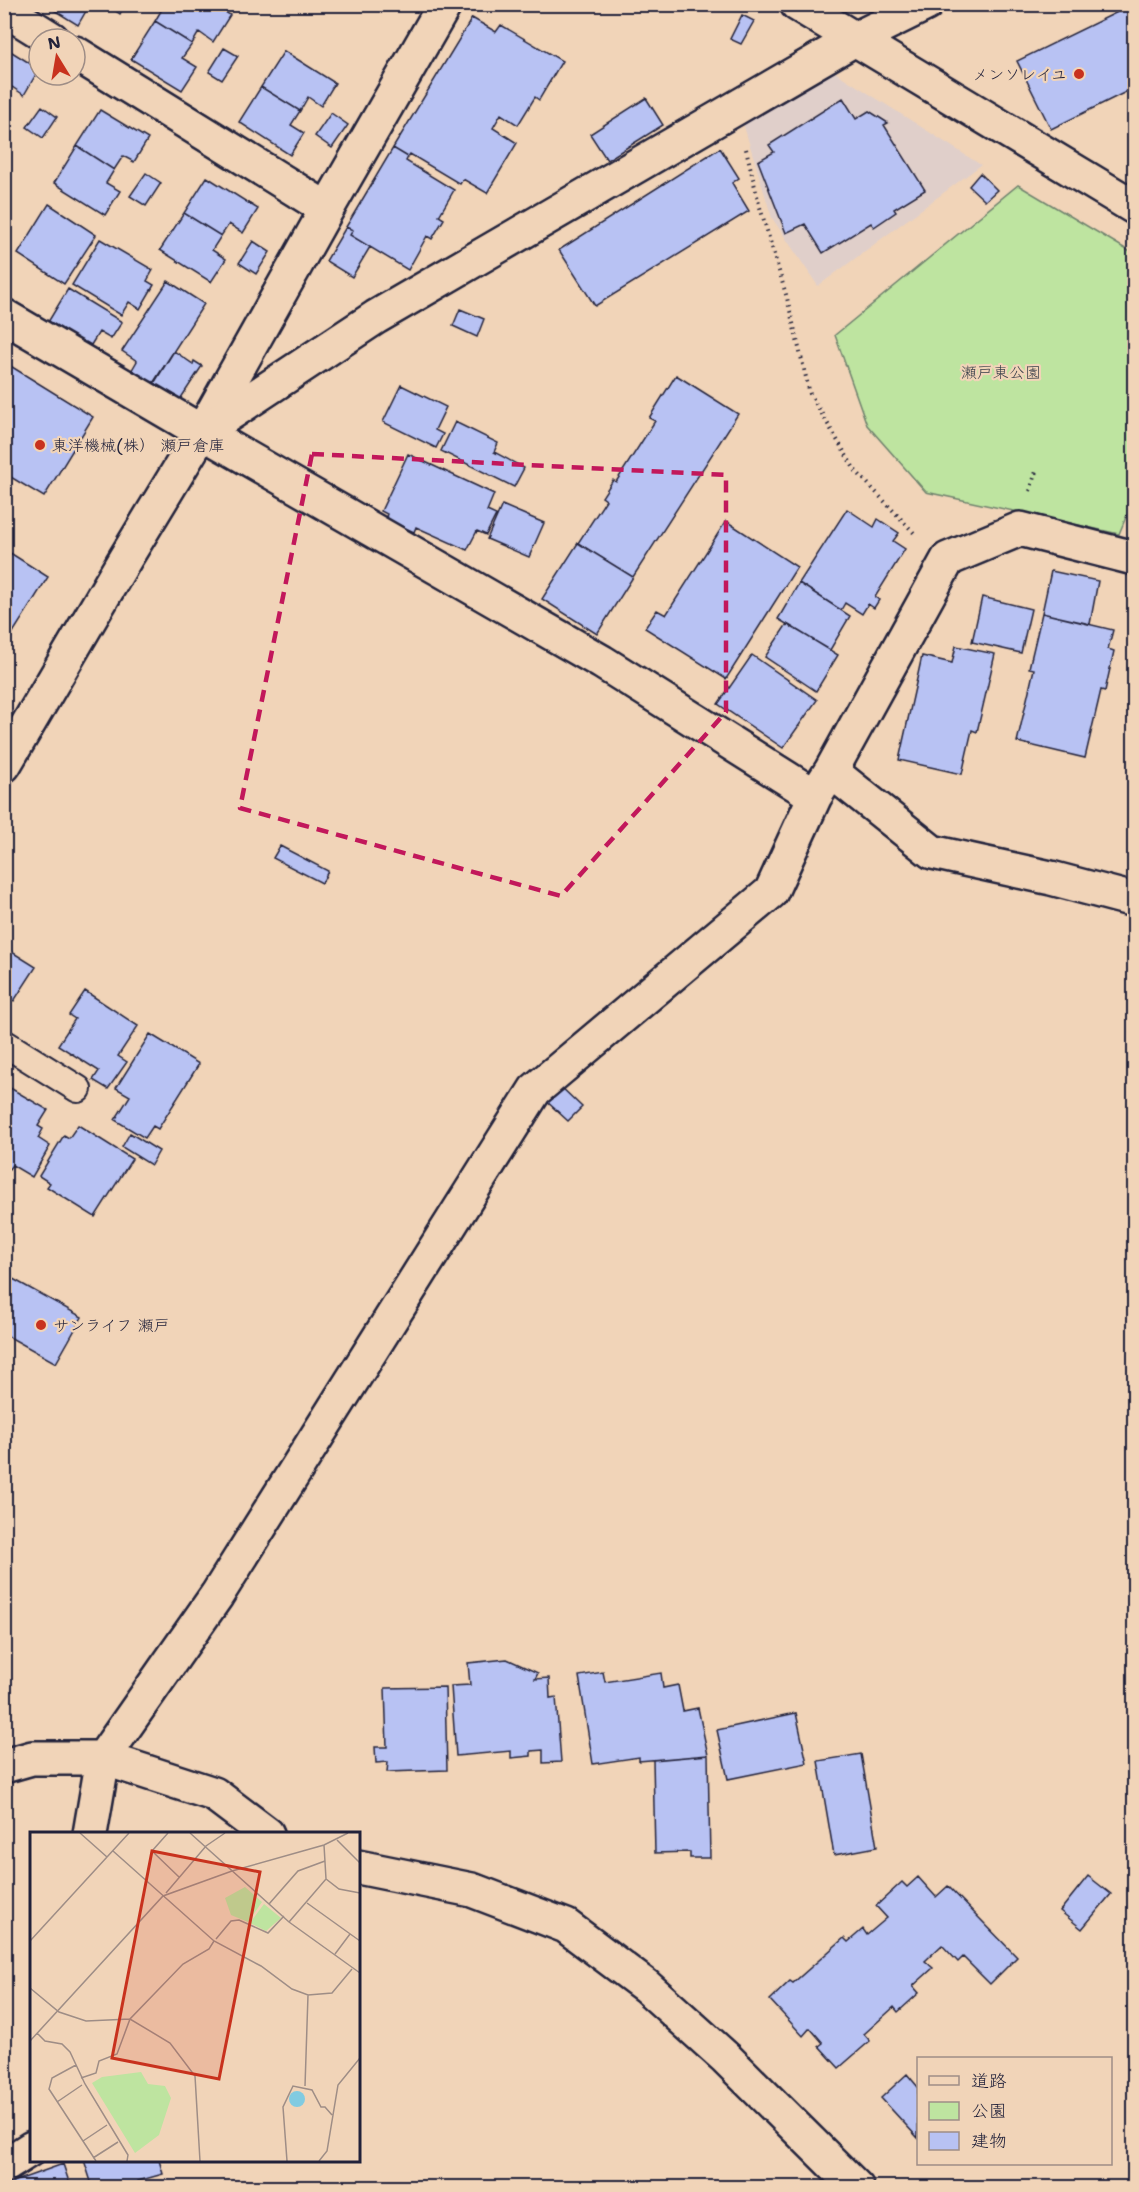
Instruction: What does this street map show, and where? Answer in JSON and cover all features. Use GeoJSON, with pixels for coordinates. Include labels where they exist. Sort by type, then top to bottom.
{"type":"FeatureCollection","features":[{"type":"Feature","properties":{"kind":"street"},"geometry":{"type":"LineString","coordinates":[[4,765],[202,432],[445,4]]}},
{"type":"Feature","properties":{"kind":"street"},"geometry":{"type":"LineString","coordinates":[[796,4],[1134,207]]}},
{"type":"Feature","properties":{"kind":"street"},"geometry":{"type":"LineString","coordinates":[[202,432],[376,317],[853,40],[926,4]]}},
{"type":"Feature","properties":{"kind":"street"},"geometry":{"type":"LineString","coordinates":[[4,9],[33,27]]}},
{"type":"Feature","properties":{"kind":"street"},"geometry":{"type":"LineString","coordinates":[[87,60],[327,209]]}},
{"type":"Feature","properties":{"kind":"street"},"geometry":{"type":"LineString","coordinates":[[4,316],[602,662],[823,783],[932,852],[1051,878],[1134,900]]}},
{"type":"Feature","properties":{"kind":"street"},"geometry":{"type":"LineString","coordinates":[[90,1832],[103,1758],[217,1595],[535,1090],[771,892],[823,783],[948,559],[1020,529],[1134,558]]}},
{"type":"Feature","properties":{"kind":"street"},"geometry":{"type":"LineString","coordinates":[[4,1766],[32,1758],[103,1758],[214,1794],[266,1832]]}},
{"type":"Feature","properties":{"kind":"street"},"geometry":{"type":"LineString","coordinates":[[360,1868],[472,1890],[566,1926],[646,1986],[726,2058],[857,2187]]}},
{"type":"Feature","properties":{"kind":"street"},"geometry":{"type":"LineString","coordinates":[[4,2166],[30,2149]]}},
{"type":"Feature","properties":{"kind":"lane"},"geometry":{"type":"LineString","coordinates":[[4,1043],[78,1089]]}},
{"type":"Feature","properties":{"kind":"path"},"geometry":{"type":"LineString","coordinates":[[736,108],[810,394],[855,470],[922,542],[948,559]]}},
{"type":"Feature","properties":{"kind":"highlighted area"},"geometry":{"type":"Polygon","coordinates":[[[312,454],[726,475],[726,712],[561,896],[240,808],[312,454]]]}},
{"type":"Feature","properties":{"kind":"shaded area"},"geometry":{"type":"Polygon","coordinates":[[[827,67],[981,165],[818,286],[772,218],[743,123],[827,67]]]}},
{"type":"Feature","properties":{"kind":"green space","name":"瀬戸東公園"},"geometry":{"type":"Polygon","coordinates":[[[1018,185],[1134,254],[1134,498],[1119,534],[926,492],[867,425],[835,335],[1018,185]]]}},
{"type":"Feature","properties":{"kind":"building"},"geometry":{"type":"Polygon","coordinates":[[[44,4],[90,4],[78,25],[44,4]]]}},
{"type":"Feature","properties":{"kind":"building"},"geometry":{"type":"Polygon","coordinates":[[[105,4],[125,4],[120,14],[105,4]]]}},
{"type":"Feature","properties":{"kind":"building"},"geometry":{"type":"Polygon","coordinates":[[[165,4],[213,4],[230,15],[213,42],[199,32],[192,44],[155,21],[165,4]]]}},
{"type":"Feature","properties":{"kind":"building","name":"メンソレイユ"},"geometry":{"type":"Polygon","coordinates":[[[1134,4],[1134,88],[1051,129],[1017,61],[1134,4]]]}},
{"type":"Feature","properties":{"kind":"building"},"geometry":{"type":"Polygon","coordinates":[[[742,15],[754,21],[741,44],[730,39],[742,15]]]}},
{"type":"Feature","properties":{"kind":"building"},"geometry":{"type":"Polygon","coordinates":[[[472,18],[496,32],[501,25],[562,61],[539,100],[535,97],[518,125],[501,114],[493,128],[517,143],[487,193],[463,179],[460,184],[410,154],[408,157],[393,148],[472,18]]]}},
{"type":"Feature","properties":{"kind":"building"},"geometry":{"type":"Polygon","coordinates":[[[155,21],[192,44],[182,58],[197,67],[182,90],[131,59],[155,21]]]}},
{"type":"Feature","properties":{"kind":"building"},"geometry":{"type":"Polygon","coordinates":[[[4,47],[27,61],[29,87],[24,95],[12,87],[4,98],[4,47]]]}},
{"type":"Feature","properties":{"kind":"building"},"geometry":{"type":"Polygon","coordinates":[[[224,48],[238,56],[222,80],[209,72],[224,48]]]}},
{"type":"Feature","properties":{"kind":"building"},"geometry":{"type":"Polygon","coordinates":[[[284,51],[335,83],[321,106],[308,97],[300,111],[261,87],[284,51]]]}},
{"type":"Feature","properties":{"kind":"building"},"geometry":{"type":"Polygon","coordinates":[[[261,87],[300,111],[291,125],[304,133],[290,155],[239,122],[261,87]]]}},
{"type":"Feature","properties":{"kind":"building"},"geometry":{"type":"Polygon","coordinates":[[[646,98],[663,125],[607,160],[590,134],[646,98]]]}},
{"type":"Feature","properties":{"kind":"building"},"geometry":{"type":"Polygon","coordinates":[[[843,98],[856,119],[869,111],[888,123],[884,125],[925,190],[894,209],[896,212],[874,227],[871,223],[823,253],[805,224],[786,233],[758,161],[774,152],[769,145],[843,98]]]}},
{"type":"Feature","properties":{"kind":"building"},"geometry":{"type":"Polygon","coordinates":[[[42,106],[57,117],[43,138],[27,127],[42,106]]]}},
{"type":"Feature","properties":{"kind":"building"},"geometry":{"type":"Polygon","coordinates":[[[100,110],[148,139],[134,162],[123,156],[114,170],[77,146],[100,110]]]}},
{"type":"Feature","properties":{"kind":"building"},"geometry":{"type":"Polygon","coordinates":[[[331,113],[348,125],[332,148],[315,136],[331,113]]]}},
{"type":"Feature","properties":{"kind":"building"},"geometry":{"type":"Polygon","coordinates":[[[77,146],[114,170],[106,183],[120,191],[105,215],[54,183],[77,146]]]}},
{"type":"Feature","properties":{"kind":"building"},"geometry":{"type":"Polygon","coordinates":[[[393,148],[408,157],[406,161],[454,190],[439,216],[444,219],[432,239],[427,236],[408,270],[350,235],[353,230],[346,227],[393,148]]]}},
{"type":"Feature","properties":{"kind":"building"},"geometry":{"type":"Polygon","coordinates":[[[720,148],[739,178],[732,183],[749,211],[595,306],[559,250],[720,148]]]}},
{"type":"Feature","properties":{"kind":"building"},"geometry":{"type":"Polygon","coordinates":[[[146,173],[161,183],[146,206],[130,196],[146,173]]]}},
{"type":"Feature","properties":{"kind":"building"},"geometry":{"type":"Polygon","coordinates":[[[980,173],[997,190],[985,201],[969,186],[980,173]]]}},
{"type":"Feature","properties":{"kind":"building"},"geometry":{"type":"Polygon","coordinates":[[[207,177],[258,209],[243,233],[229,224],[221,236],[184,213],[207,177]]]}},
{"type":"Feature","properties":{"kind":"building"},"geometry":{"type":"Polygon","coordinates":[[[49,204],[96,235],[64,284],[18,254],[49,204]]]}},
{"type":"Feature","properties":{"kind":"building"},"geometry":{"type":"Polygon","coordinates":[[[184,213],[221,236],[212,250],[226,259],[211,282],[160,250],[184,213]]]}},
{"type":"Feature","properties":{"kind":"building"},"geometry":{"type":"Polygon","coordinates":[[[346,227],[353,230],[350,235],[370,247],[352,277],[326,261],[346,227]]]}},
{"type":"Feature","properties":{"kind":"building"},"geometry":{"type":"Polygon","coordinates":[[[100,239],[153,270],[147,281],[154,285],[140,309],[129,302],[121,315],[72,285],[100,239]]]}},
{"type":"Feature","properties":{"kind":"building"},"geometry":{"type":"Polygon","coordinates":[[[253,241],[270,252],[256,274],[239,263],[253,241]]]}},
{"type":"Feature","properties":{"kind":"building"},"geometry":{"type":"Polygon","coordinates":[[[168,281],[204,304],[150,388],[129,375],[137,361],[122,351],[168,281]]]}},
{"type":"Feature","properties":{"kind":"building"},"geometry":{"type":"Polygon","coordinates":[[[68,289],[122,322],[111,339],[99,332],[91,345],[86,342],[79,355],[42,332],[68,289]]]}},
{"type":"Feature","properties":{"kind":"building"},"geometry":{"type":"Polygon","coordinates":[[[460,309],[484,319],[477,337],[453,326],[460,309]]]}},
{"type":"Feature","properties":{"kind":"building"},"geometry":{"type":"Polygon","coordinates":[[[174,351],[193,364],[194,361],[202,366],[179,401],[153,385],[174,351]]]}},
{"type":"Feature","properties":{"kind":"building","name":"東洋機械(株） 瀬戸倉庫"},"geometry":{"type":"Polygon","coordinates":[[[4,362],[93,417],[44,497],[4,473],[4,362]]]}},
{"type":"Feature","properties":{"kind":"building"},"geometry":{"type":"Polygon","coordinates":[[[676,375],[738,414],[633,577],[578,543],[606,500],[602,497],[613,480],[616,482],[655,421],[649,418],[676,375]]]}},
{"type":"Feature","properties":{"kind":"building"},"geometry":{"type":"Polygon","coordinates":[[[401,385],[446,407],[435,430],[443,434],[436,448],[383,422],[401,385]]]}},
{"type":"Feature","properties":{"kind":"building"},"geometry":{"type":"Polygon","coordinates":[[[455,422],[498,443],[494,452],[524,468],[514,487],[441,451],[455,422]]]}},
{"type":"Feature","properties":{"kind":"building"},"geometry":{"type":"Polygon","coordinates":[[[408,454],[494,494],[487,511],[496,515],[486,535],[477,531],[467,550],[416,527],[414,532],[385,519],[387,514],[381,511],[408,454]]]}},
{"type":"Feature","properties":{"kind":"building"},"geometry":{"type":"Polygon","coordinates":[[[502,505],[544,523],[529,557],[487,539],[502,505]]]}},
{"type":"Feature","properties":{"kind":"building"},"geometry":{"type":"Polygon","coordinates":[[[847,509],[874,527],[878,519],[899,533],[893,541],[905,549],[875,597],[879,600],[874,608],[868,604],[862,614],[845,603],[841,610],[799,583],[847,509]]]}},
{"type":"Feature","properties":{"kind":"building"},"geometry":{"type":"Polygon","coordinates":[[[726,521],[797,567],[726,679],[645,628],[657,610],[666,615],[726,521]]]}},
{"type":"Feature","properties":{"kind":"building"},"geometry":{"type":"Polygon","coordinates":[[[578,543],[633,577],[597,634],[542,599],[578,543]]]}},
{"type":"Feature","properties":{"kind":"building"},"geometry":{"type":"Polygon","coordinates":[[[4,549],[48,577],[4,647],[4,549]]]}},
{"type":"Feature","properties":{"kind":"building"},"geometry":{"type":"Polygon","coordinates":[[[1051,571],[1098,581],[1090,624],[1042,613],[1051,571]]]}},
{"type":"Feature","properties":{"kind":"building"},"geometry":{"type":"Polygon","coordinates":[[[799,583],[850,616],[830,650],[778,619],[799,583]]]}},
{"type":"Feature","properties":{"kind":"building"},"geometry":{"type":"Polygon","coordinates":[[[982,597],[1031,609],[1021,653],[972,642],[982,597]]]}},
{"type":"Feature","properties":{"kind":"building"},"geometry":{"type":"Polygon","coordinates":[[[1042,613],[1113,630],[1108,649],[1114,651],[1105,691],[1101,690],[1085,758],[1017,742],[1034,669],[1029,668],[1042,613]]]}},
{"type":"Feature","properties":{"kind":"building"},"geometry":{"type":"Polygon","coordinates":[[[787,624],[838,655],[816,691],[765,657],[787,624]]]}},
{"type":"Feature","properties":{"kind":"building"},"geometry":{"type":"Polygon","coordinates":[[[956,646],[995,654],[977,732],[972,730],[962,774],[899,760],[922,656],[952,663],[956,646]]]}},
{"type":"Feature","properties":{"kind":"building"},"geometry":{"type":"Polygon","coordinates":[[[752,655],[817,700],[783,748],[718,704],[752,655]]]}},
{"type":"Feature","properties":{"kind":"building"},"geometry":{"type":"Polygon","coordinates":[[[280,846],[328,871],[322,883],[273,858],[280,846]]]}},
{"type":"Feature","properties":{"kind":"building"},"geometry":{"type":"Polygon","coordinates":[[[4,947],[36,967],[14,1001],[10,998],[6,1006],[4,947]]]}},
{"type":"Feature","properties":{"kind":"building"},"geometry":{"type":"Polygon","coordinates":[[[85,991],[138,1026],[118,1056],[127,1062],[108,1089],[93,1080],[99,1071],[58,1045],[75,1019],[69,1015],[85,991]]]}},
{"type":"Feature","properties":{"kind":"building"},"geometry":{"type":"Polygon","coordinates":[[[150,1034],[199,1064],[158,1129],[153,1126],[145,1138],[115,1120],[130,1096],[116,1088],[150,1034]]]}},
{"type":"Feature","properties":{"kind":"building"},"geometry":{"type":"Polygon","coordinates":[[[558,1084],[582,1107],[568,1121],[544,1099],[558,1084]]]}},
{"type":"Feature","properties":{"kind":"building"},"geometry":{"type":"Polygon","coordinates":[[[5,1085],[48,1110],[38,1126],[43,1129],[38,1138],[50,1146],[32,1177],[12,1165],[8,1170],[4,1168],[5,1085]]]}},
{"type":"Feature","properties":{"kind":"building"},"geometry":{"type":"Polygon","coordinates":[[[78,1125],[132,1159],[95,1217],[47,1187],[50,1183],[39,1176],[64,1135],[69,1138],[78,1125]]]}},
{"type":"Feature","properties":{"kind":"building"},"geometry":{"type":"Polygon","coordinates":[[[130,1133],[159,1151],[151,1165],[122,1147],[130,1133]]]}},
{"type":"Feature","properties":{"kind":"building","name":"サンライフ 瀬戸"},"geometry":{"type":"Polygon","coordinates":[[[4,1274],[82,1317],[56,1363],[4,1334],[4,1274]]]}},
{"type":"Feature","properties":{"kind":"building"},"geometry":{"type":"Polygon","coordinates":[[[507,1659],[538,1673],[535,1679],[549,1678],[550,1698],[556,1697],[561,1762],[543,1763],[543,1750],[531,1751],[531,1756],[511,1758],[511,1751],[456,1756],[451,1686],[470,1685],[468,1663],[507,1659]]]}},
{"type":"Feature","properties":{"kind":"building"},"geometry":{"type":"Polygon","coordinates":[[[603,1672],[605,1682],[661,1673],[663,1688],[678,1685],[683,1711],[698,1708],[708,1755],[639,1761],[639,1757],[593,1764],[579,1676],[603,1672]]]}},
{"type":"Feature","properties":{"kind":"building"},"geometry":{"type":"Polygon","coordinates":[[[445,1687],[447,1770],[387,1772],[388,1762],[376,1763],[375,1747],[387,1747],[385,1688],[445,1687]]]}},
{"type":"Feature","properties":{"kind":"building"},"geometry":{"type":"Polygon","coordinates":[[[796,1713],[807,1763],[728,1779],[717,1730],[796,1713]]]}},
{"type":"Feature","properties":{"kind":"building"},"geometry":{"type":"Polygon","coordinates":[[[861,1754],[877,1847],[834,1855],[818,1761],[861,1754]]]}},
{"type":"Feature","properties":{"kind":"building"},"geometry":{"type":"Polygon","coordinates":[[[708,1755],[710,1858],[690,1858],[690,1852],[655,1853],[653,1760],[708,1755]]]}},
{"type":"Feature","properties":{"kind":"building"},"geometry":{"type":"Polygon","coordinates":[[[1088,1876],[1111,1894],[1082,1929],[1060,1911],[1088,1876]]]}},
{"type":"Feature","properties":{"kind":"building"},"geometry":{"type":"Polygon","coordinates":[[[918,1877],[936,1897],[948,1886],[1017,1957],[990,1984],[963,1957],[958,1962],[942,1945],[925,1961],[933,1968],[913,1986],[919,1993],[898,2012],[894,2007],[864,2034],[870,2041],[839,2068],[819,2046],[823,2043],[810,2028],[803,2036],[770,2000],[844,1938],[848,1942],[863,1929],[867,1935],[887,1918],[876,1906],[902,1882],[907,1887],[918,1877]]]}},
{"type":"Feature","properties":{"kind":"building"},"geometry":{"type":"Polygon","coordinates":[[[907,2074],[917,2086],[917,2137],[881,2098],[907,2074]]]}},
{"type":"Feature","properties":{"kind":"building"},"geometry":{"type":"Polygon","coordinates":[[[85,2162],[160,2162],[163,2174],[138,2181],[140,2186],[136,2188],[93,2188],[85,2162]]]}},
{"type":"Feature","properties":{"kind":"building"},"geometry":{"type":"Polygon","coordinates":[[[63,2164],[71,2188],[4,2188],[4,2185],[63,2164]]]}},
{"type":"Feature","properties":{"kind":"place","name":"メンソレイユ"},"geometry":{"type":"Point","coordinates":[1079,74]}},
{"type":"Feature","properties":{"kind":"place","name":"東洋機械(株） 瀬戸倉庫"},"geometry":{"type":"Point","coordinates":[40,445]}},
{"type":"Feature","properties":{"kind":"place","name":"サンライフ 瀬戸"},"geometry":{"type":"Point","coordinates":[41,1325]}}]}
